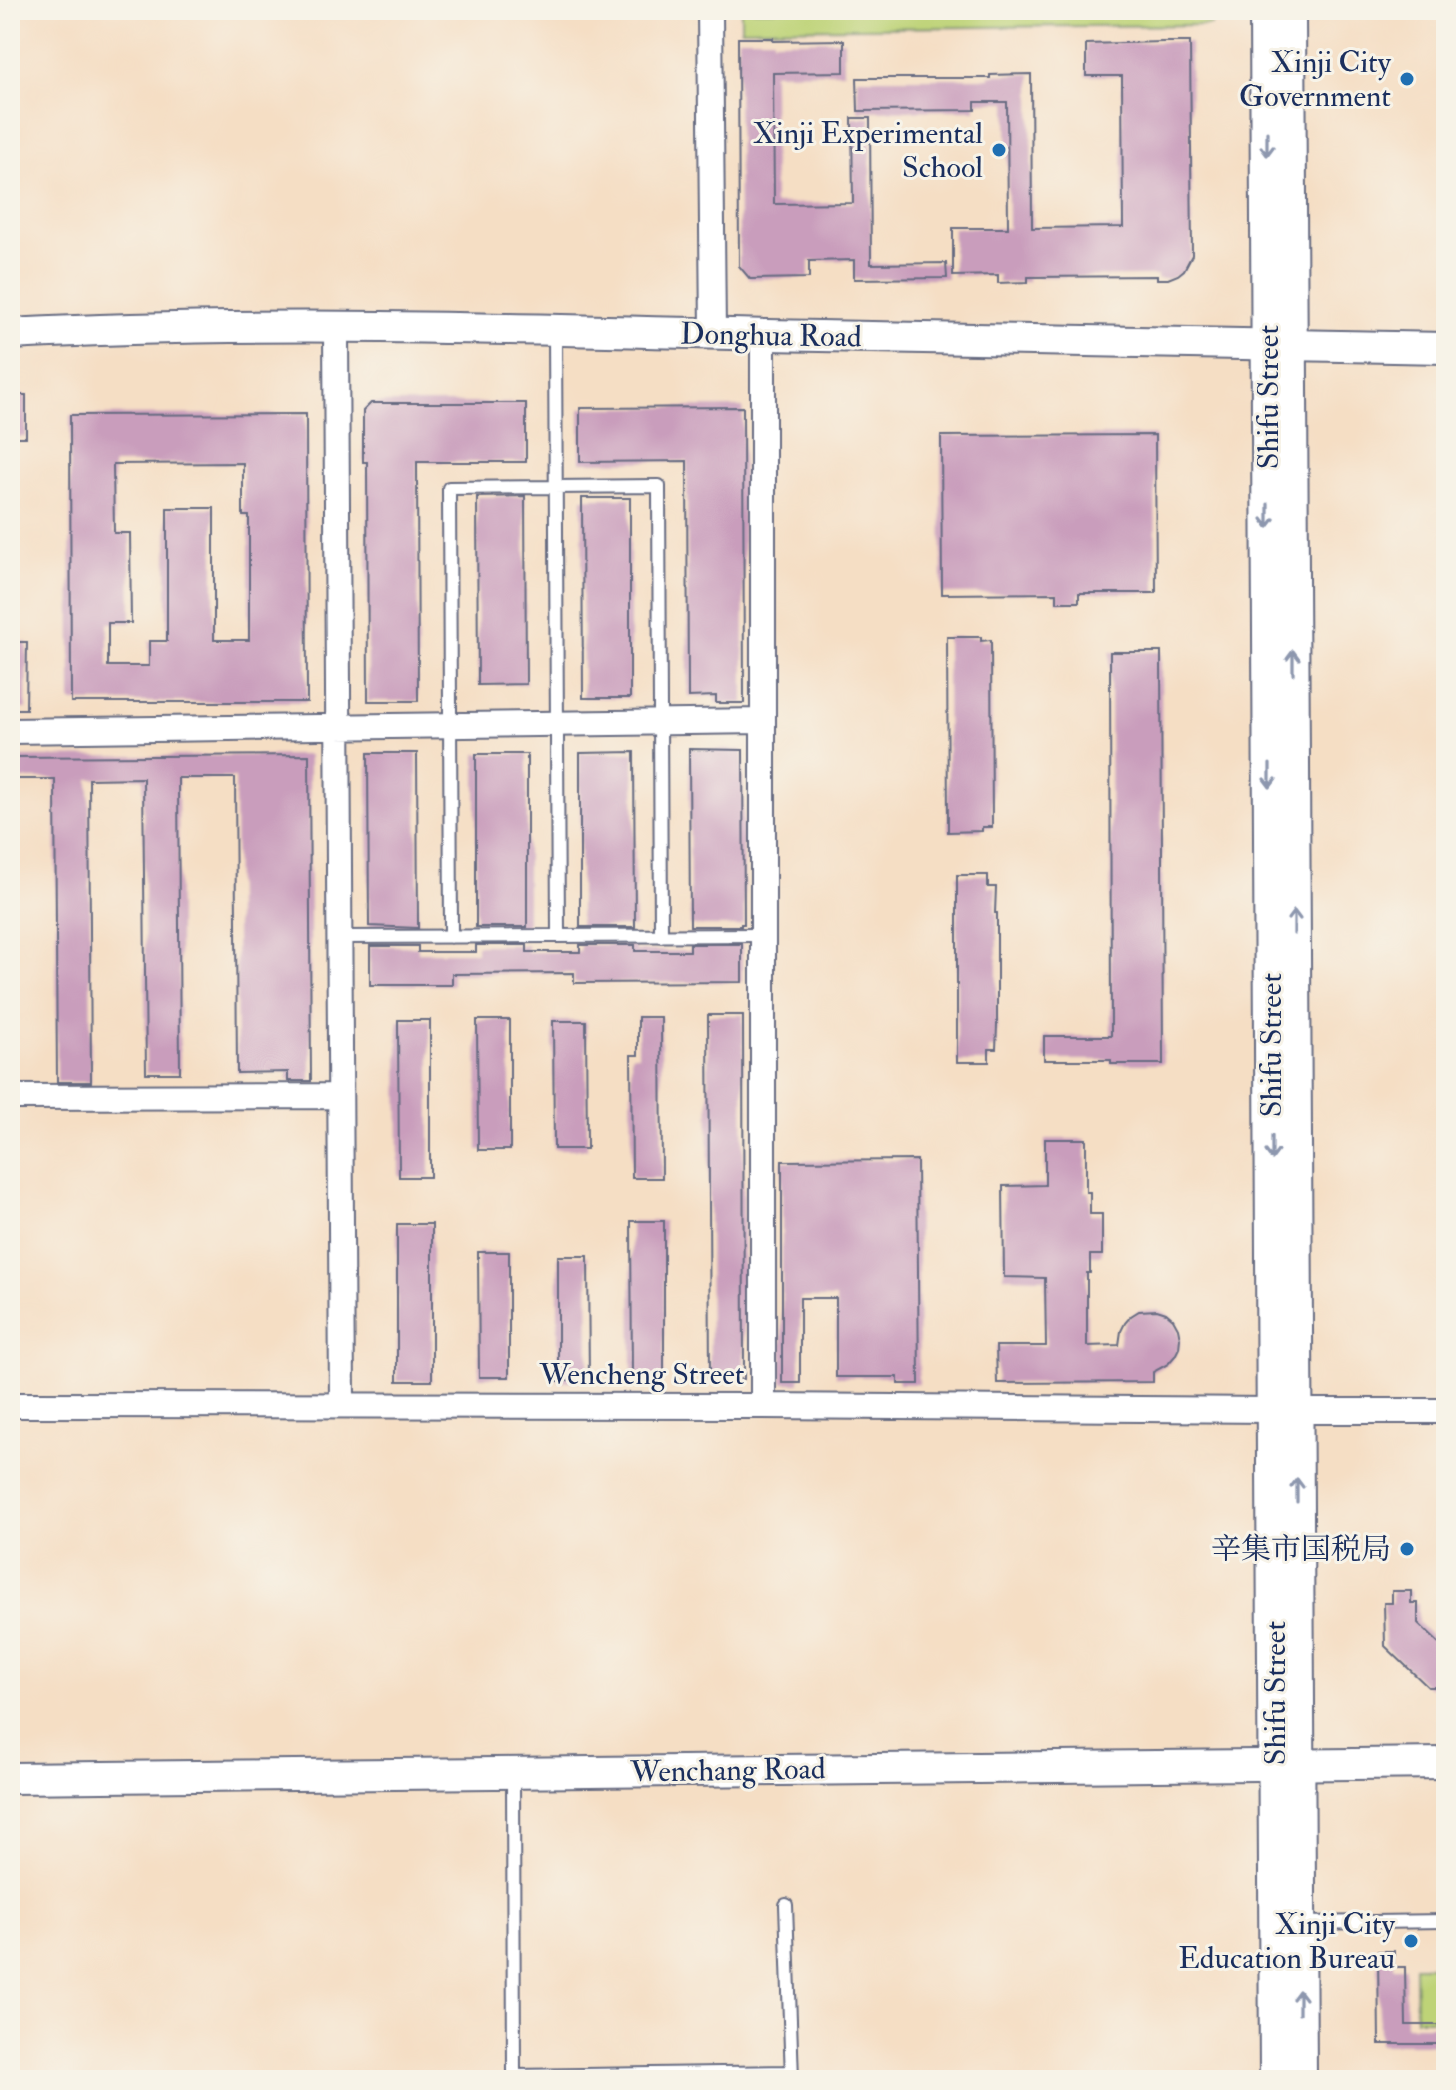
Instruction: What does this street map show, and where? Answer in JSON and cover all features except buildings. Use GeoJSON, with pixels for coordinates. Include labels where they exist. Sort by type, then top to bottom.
{"type":"FeatureCollection","features":[{"type":"Feature","properties":{"kind":"main road","name":"Shifu Street"},"geometry":{"type":"LineString","coordinates":[[1266,10],[1279,345],[1287,1764],[1276,2080]]}},
{"type":"Feature","properties":{"kind":"main road","name":"Shifu Street"},"geometry":{"type":"LineString","coordinates":[[1279,345],[1289,10]]}},
{"type":"Feature","properties":{"kind":"main road","name":"Shifu Street"},"geometry":{"type":"LineString","coordinates":[[1287,1764],[1299,1923],[1300,2080]]}},
{"type":"Feature","properties":{"kind":"street"},"geometry":{"type":"LineString","coordinates":[[710,10],[713,333]]}},
{"type":"Feature","properties":{"kind":"street"},"geometry":{"type":"LineString","coordinates":[[10,320],[96,329]]}},
{"type":"Feature","properties":{"kind":"street"},"geometry":{"type":"LineString","coordinates":[[336,328],[342,1405]]}},
{"type":"Feature","properties":{"kind":"street"},"geometry":{"type":"LineString","coordinates":[[10,334],[96,329]]}},
{"type":"Feature","properties":{"kind":"street","name":"Donghua Road"},"geometry":{"type":"LineString","coordinates":[[96,329],[555,329],[1446,348]]}},
{"type":"Feature","properties":{"kind":"street"},"geometry":{"type":"LineString","coordinates":[[763,335],[763,1406]]}},
{"type":"Feature","properties":{"kind":"street"},"geometry":{"type":"LineString","coordinates":[[10,731],[763,721]]}},
{"type":"Feature","properties":{"kind":"street"},"geometry":{"type":"LineString","coordinates":[[10,1097],[340,1096]]}},
{"type":"Feature","properties":{"kind":"street","name":"Wencheng Street"},"geometry":{"type":"LineString","coordinates":[[10,1405],[1446,1411]]}},
{"type":"Feature","properties":{"kind":"street","name":"Wenchang Road"},"geometry":{"type":"LineString","coordinates":[[10,1778],[1446,1763]]}},
{"type":"Feature","properties":{"kind":"lane"},"geometry":{"type":"LineString","coordinates":[[555,329],[558,936]]}},
{"type":"Feature","properties":{"kind":"lane"},"geometry":{"type":"LineString","coordinates":[[451,937],[449,488],[659,486],[661,936]]}},
{"type":"Feature","properties":{"kind":"lane"},"geometry":{"type":"LineString","coordinates":[[339,937],[763,935]]}},
{"type":"Feature","properties":{"kind":"lane"},"geometry":{"type":"LineString","coordinates":[[513,1773],[514,2078],[792,2076],[786,1905]]}},
{"type":"Feature","properties":{"kind":"lane"},"geometry":{"type":"LineString","coordinates":[[1299,1923],[1446,1921]]}},
{"type":"Feature","properties":{"kind":"green space"},"geometry":{"type":"Polygon","coordinates":[[[741,10],[1211,10],[1211,25],[741,29],[741,10]]]}},
{"type":"Feature","properties":{"kind":"green space"},"geometry":{"type":"Polygon","coordinates":[[[1415,1966],[1446,1968],[1446,2019],[1416,2019],[1415,1966]]]}},
{"type":"Feature","properties":{"kind":"place","name":"Xinji City Government"},"geometry":{"type":"Point","coordinates":[1407,79]}},
{"type":"Feature","properties":{"kind":"place","name":"Xinji Experimental School"},"geometry":{"type":"Point","coordinates":[999,150]}},
{"type":"Feature","properties":{"kind":"place","name":"辛集市国税局"},"geometry":{"type":"Point","coordinates":[1407,1549]}},
{"type":"Feature","properties":{"kind":"place","name":"Xinji City Education Bureau"},"geometry":{"type":"Point","coordinates":[1411,1941]}}]}
